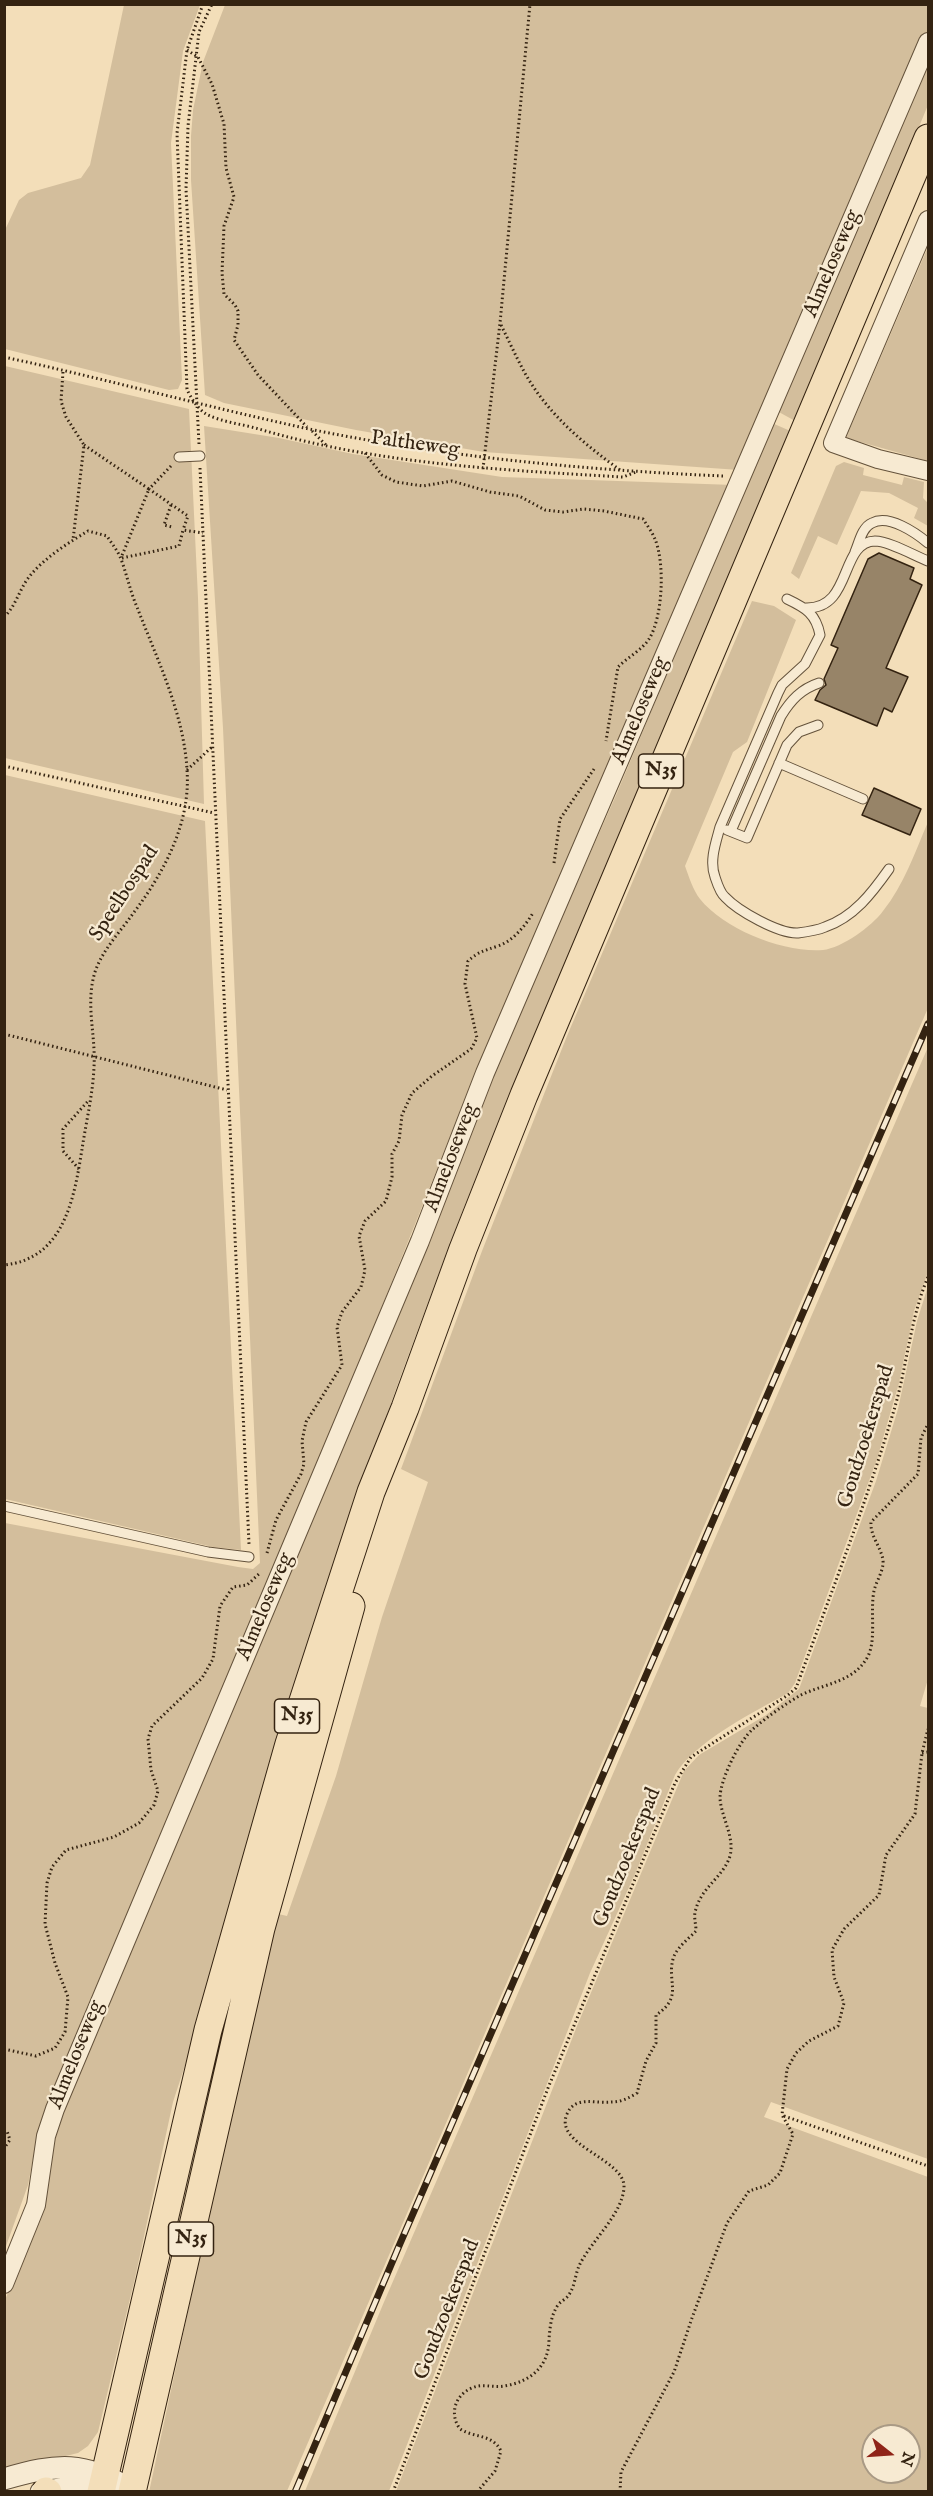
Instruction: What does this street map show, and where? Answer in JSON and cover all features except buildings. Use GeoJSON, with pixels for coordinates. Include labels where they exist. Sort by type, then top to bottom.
{"type":"FeatureCollection","features":[{"type":"Feature","properties":{"kind":"main road","name":"Almeloseweg"},"geometry":{"type":"LineString","coordinates":[[405,1408],[463,1249],[525,1095],[928,138]]}},
{"type":"Feature","properties":{"kind":"main road","name":"N35"},"geometry":{"type":"LineString","coordinates":[[102,2485],[224,1967],[323,1635],[371,1492],[405,1408]]}},
{"type":"Feature","properties":{"kind":"main road","name":"N35"},"geometry":{"type":"LineString","coordinates":[[132,2491],[261,1928],[405,1408]]}},
{"type":"Feature","properties":{"kind":"street","name":"Almeloseweg"},"geometry":{"type":"LineString","coordinates":[[4,2284],[36,2205],[46,2136],[54,2109],[420,1241],[484,1073],[928,42]]}},
{"type":"Feature","properties":{"kind":"street"},"geometry":{"type":"LineString","coordinates":[[928,220],[833,443],[878,459],[928,471]]}},
{"type":"Feature","properties":{"kind":"street"},"geometry":{"type":"LineString","coordinates":[[4,2479],[45,2468],[66,2467],[102,2485],[132,2491]]}},
{"type":"Feature","properties":{"kind":"street"},"geometry":{"type":"LineString","coordinates":[[45,2491],[102,2485]]}},
{"type":"Feature","properties":{"kind":"lane"},"geometry":{"type":"LineString","coordinates":[[179,457],[199,452]]}},
{"type":"Feature","properties":{"kind":"lane"},"geometry":{"type":"LineString","coordinates":[[806,608],[818,608],[832,599],[839,590],[865,530],[871,523],[885,521],[916,532],[928,543]]}},
{"type":"Feature","properties":{"kind":"lane"},"geometry":{"type":"LineString","coordinates":[[854,554],[868,543],[880,542],[928,561]]}},
{"type":"Feature","properties":{"kind":"lane"},"geometry":{"type":"LineString","coordinates":[[787,599],[806,608],[815,617],[820,635],[805,664],[782,685],[778,693],[720,827],[714,850],[714,874],[723,896],[772,927],[797,933],[825,927],[848,916],[870,895],[889,869]]}},
{"type":"Feature","properties":{"kind":"lane"},"geometry":{"type":"LineString","coordinates":[[731,831],[781,716],[790,702],[806,688],[819,683]]}},
{"type":"Feature","properties":{"kind":"lane"},"geometry":{"type":"LineString","coordinates":[[720,827],[747,838],[787,745],[799,732],[818,724]]}},
{"type":"Feature","properties":{"kind":"lane"},"geometry":{"type":"LineString","coordinates":[[778,763],[863,799]]}},
{"type":"Feature","properties":{"kind":"lane"},"geometry":{"type":"LineString","coordinates":[[4,1506],[208,1552],[249,1557]]}},
{"type":"Feature","properties":{"kind":"path"},"geometry":{"type":"LineString","coordinates":[[198,404],[186,389],[177,133],[188,50],[203,4]]}},
{"type":"Feature","properties":{"kind":"path"},"geometry":{"type":"LineString","coordinates":[[212,4],[199,32],[198,57],[188,126],[186,189],[198,404],[214,813],[249,1557]]}},
{"type":"Feature","properties":{"kind":"path"},"geometry":{"type":"LineString","coordinates":[[483,469],[500,323],[530,4]]}},
{"type":"Feature","properties":{"kind":"path"},"geometry":{"type":"LineString","coordinates":[[188,50],[198,57],[217,98],[224,124],[226,168],[234,191],[232,207],[224,226],[222,273],[224,294],[238,311],[238,325],[234,340],[258,375],[301,423],[327,447]]}},
{"type":"Feature","properties":{"kind":"path"},"geometry":{"type":"LineString","coordinates":[[500,323],[527,376],[554,414],[588,447],[622,471]]}},
{"type":"Feature","properties":{"kind":"path"},"geometry":{"type":"LineString","coordinates":[[4,357],[198,404]]}},
{"type":"Feature","properties":{"kind":"path"},"geometry":{"type":"LineString","coordinates":[[63,372],[61,401],[66,417],[84,445],[188,516],[179,546],[121,558]]}},
{"type":"Feature","properties":{"kind":"path","name":"Paltheweg"},"geometry":{"type":"LineString","coordinates":[[198,404],[207,414],[216,418],[327,447],[365,453],[483,469],[623,477],[636,472]]}},
{"type":"Feature","properties":{"kind":"path","name":"Paltheweg"},"geometry":{"type":"LineString","coordinates":[[198,404],[310,429],[484,459],[636,472],[742,477]]}},
{"type":"Feature","properties":{"kind":"path"},"geometry":{"type":"LineString","coordinates":[[4,617],[11,611],[16,595],[29,577],[73,540],[84,445]]}},
{"type":"Feature","properties":{"kind":"path"},"geometry":{"type":"LineString","coordinates":[[121,558],[148,489],[186,449],[199,452]]}},
{"type":"Feature","properties":{"kind":"path"},"geometry":{"type":"LineString","coordinates":[[365,453],[382,475],[396,482],[423,486],[452,481],[489,492],[519,496],[545,510],[563,512],[584,509],[643,519],[655,538],[659,556],[659,600],[655,625],[649,641],[618,667],[606,744]]}},
{"type":"Feature","properties":{"kind":"path"},"geometry":{"type":"LineString","coordinates":[[171,504],[164,525],[172,527]]}},
{"type":"Feature","properties":{"kind":"path"},"geometry":{"type":"LineString","coordinates":[[183,530],[203,533]]}},
{"type":"Feature","properties":{"kind":"path","name":"Speelbospad"},"geometry":{"type":"LineString","coordinates":[[4,1265],[25,1260],[40,1251],[55,1238],[67,1216],[74,1194],[91,1099],[94,1056],[91,992],[96,971],[106,951],[136,910],[170,853],[182,822],[184,806],[187,771],[179,719],[128,583],[121,558],[107,536],[88,531],[73,540]]}},
{"type":"Feature","properties":{"kind":"path"},"geometry":{"type":"LineString","coordinates":[[187,771],[212,747]]}},
{"type":"Feature","properties":{"kind":"path"},"geometry":{"type":"LineString","coordinates":[[550,873],[554,863],[560,819],[598,762]]}},
{"type":"Feature","properties":{"kind":"path"},"geometry":{"type":"LineString","coordinates":[[4,766],[214,813]]}},
{"type":"Feature","properties":{"kind":"path"},"geometry":{"type":"LineString","coordinates":[[267,1555],[276,1521],[304,1464],[302,1441],[306,1422],[342,1365],[337,1327],[342,1312],[361,1287],[366,1270],[359,1236],[365,1221],[386,1200],[392,1177],[392,1154],[399,1141],[402,1115],[412,1093],[471,1049],[477,1038],[465,984],[468,961],[479,951],[501,945],[524,927],[534,910]]}},
{"type":"Feature","properties":{"kind":"path"},"geometry":{"type":"LineString","coordinates":[[4,1034],[228,1090]]}},
{"type":"Feature","properties":{"kind":"path"},"geometry":{"type":"LineString","coordinates":[[79,1169],[63,1151],[63,1130],[91,1099]]}},
{"type":"Feature","properties":{"kind":"path","name":"Goudzoekerspad"},"geometry":{"type":"LineString","coordinates":[[393,2492],[548,2088],[675,1783],[692,1757],[796,1688],[874,1476],[895,1407],[916,1312],[928,1277]]}},
{"type":"Feature","properties":{"kind":"path"},"geometry":{"type":"LineString","coordinates":[[477,2492],[495,2471],[501,2451],[489,2438],[460,2429],[454,2415],[456,2404],[462,2394],[471,2388],[503,2386],[527,2380],[540,2370],[549,2345],[551,2319],[572,2288],[583,2259],[616,2212],[624,2190],[622,2179],[613,2168],[572,2138],[566,2126],[566,2116],[571,2108],[586,2101],[611,2103],[628,2099],[637,2093],[646,2061],[656,2043],[656,2015],[667,2006],[674,1992],[671,1968],[675,1953],[696,1931],[694,1917],[698,1901],[730,1856],[732,1846],[720,1797],[724,1780],[740,1744],[751,1731],[800,1696],[844,1680],[856,1672],[868,1655],[871,1646],[872,1603],[883,1566],[871,1522],[918,1474],[918,1449],[928,1424]]}},
{"type":"Feature","properties":{"kind":"path"},"geometry":{"type":"LineString","coordinates":[[4,2049],[36,2056],[55,2049],[65,2032],[68,1997],[55,1963],[45,1924],[48,1883],[52,1866],[66,1850],[114,1837],[139,1822],[154,1805],[158,1791],[150,1770],[148,1739],[152,1726],[202,1677],[213,1659],[220,1606],[233,1587],[247,1586],[261,1573],[264,1564]]}},
{"type":"Feature","properties":{"kind":"path"},"geometry":{"type":"LineString","coordinates":[[620,2492],[621,2472],[674,2372],[728,2223],[750,2191],[768,2185],[780,2173],[793,2134],[782,2115],[787,2069],[796,2053],[809,2041],[837,2026],[844,2003],[834,1977],[832,1950],[844,1929],[879,1895],[886,1855],[915,1814],[922,1753],[928,1729]]}},
{"type":"Feature","properties":{"kind":"path"},"geometry":{"type":"LineString","coordinates":[[922,1753],[928,1752]]}},
{"type":"Feature","properties":{"kind":"path"},"geometry":{"type":"LineString","coordinates":[[782,2115],[928,2166]]}},
{"type":"Feature","properties":{"kind":"path"},"geometry":{"type":"LineString","coordinates":[[4,2130],[7,2131],[10,2140],[4,2148]]}},
{"type":"Feature","properties":{"kind":"shaded area"},"geometry":{"type":"Polygon","coordinates":[[[124,5],[200,5],[183,51],[171,143],[182,380],[178,389],[169,390],[5,349],[5,230],[19,200],[28,193],[81,178],[90,165],[124,5]]]}},
{"type":"Feature","properties":{"kind":"shaded area"},"geometry":{"type":"Polygon","coordinates":[[[225,5],[928,5],[928,30],[739,470],[484,452],[356,430],[224,403],[205,395],[191,180],[191,136],[193,110],[203,62],[225,5]]]}},
{"type":"Feature","properties":{"kind":"shaded area"},"geometry":{"type":"Polygon","coordinates":[[[928,55],[928,105],[797,422],[777,411],[928,55]]]}},
{"type":"Feature","properties":{"kind":"shaded area"},"geometry":{"type":"Polygon","coordinates":[[[928,247],[928,461],[846,438],[928,247]]]}},
{"type":"Feature","properties":{"kind":"shaded area"},"geometry":{"type":"Polygon","coordinates":[[[5,366],[189,409],[198,598],[204,804],[5,758],[5,366]]]}},
{"type":"Feature","properties":{"kind":"shaded area"},"geometry":{"type":"Polygon","coordinates":[[[772,423],[795,433],[464,1207],[349,1521],[207,1998],[173,2102],[135,2278],[98,2432],[88,2446],[78,2453],[5,2471],[5,2300],[33,2232],[56,2125],[533,982],[617,793],[772,423]]]}},
{"type":"Feature","properties":{"kind":"shaded area"},"geometry":{"type":"Polygon","coordinates":[[[204,426],[279,438],[353,454],[502,477],[734,485],[587,812],[479,1065],[262,1605],[47,2104],[28,2185],[5,2249],[5,1523],[238,1567],[253,1569],[260,1563],[223,728],[204,426]]]}},
{"type":"Feature","properties":{"kind":"shaded area"},"geometry":{"type":"Polygon","coordinates":[[[844,462],[864,468],[863,475],[902,485],[904,477],[924,482],[923,498],[928,503],[928,526],[914,518],[918,508],[889,493],[861,491],[837,545],[818,536],[799,579],[791,573],[836,466],[844,462]]]}},
{"type":"Feature","properties":{"kind":"shaded area"},"geometry":{"type":"Polygon","coordinates":[[[752,601],[774,606],[796,620],[747,742],[733,752],[685,866],[691,883],[700,899],[711,910],[740,930],[791,948],[823,950],[831,948],[856,935],[883,911],[903,879],[928,822],[928,1008],[287,2491],[149,2492],[274,1913],[287,1916],[336,1776],[382,1617],[428,1482],[401,1469],[482,1251],[567,1036],[752,601]]]}},
{"type":"Feature","properties":{"kind":"shaded area"},"geometry":{"type":"Polygon","coordinates":[[[5,775],[205,821],[241,1550],[213,1547],[5,1499],[5,775]]]}},
{"type":"Feature","properties":{"kind":"shaded area"},"geometry":{"type":"Polygon","coordinates":[[[928,1047],[928,1272],[914,1311],[899,1383],[877,1459],[795,1683],[788,1693],[710,1740],[684,1763],[675,1775],[635,1874],[590,1973],[389,2491],[305,2491],[384,2302],[928,1047]]]}},
{"type":"Feature","properties":{"kind":"shaded area"},"geometry":{"type":"Polygon","coordinates":[[[928,1286],[928,1679],[920,1706],[928,1708],[928,2159],[771,2102],[764,2117],[928,2177],[928,2491],[396,2491],[577,2026],[684,1771],[699,1755],[766,1715],[799,1689],[876,1481],[898,1409],[917,1321],[928,1286]]]}},
{"type":"Feature","properties":{"kind":"railway"},"geometry":{"type":"LineString","coordinates":[[295,2492],[399,2246],[928,1024]]}}]}
